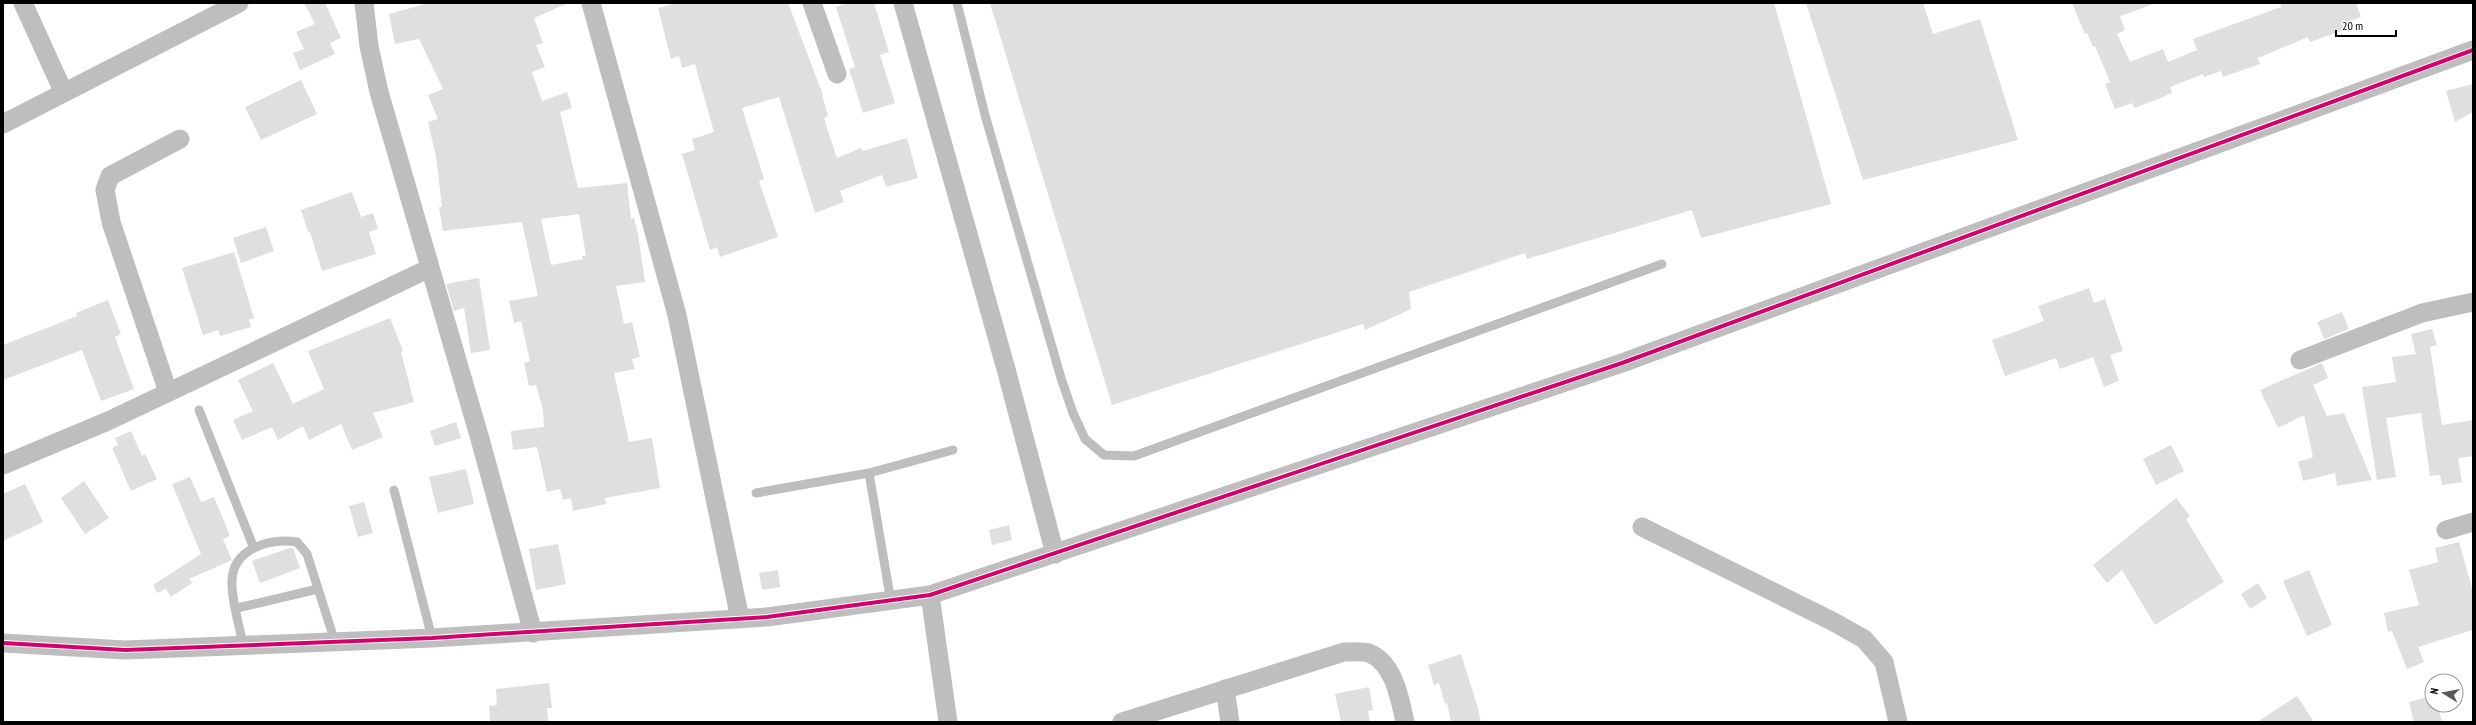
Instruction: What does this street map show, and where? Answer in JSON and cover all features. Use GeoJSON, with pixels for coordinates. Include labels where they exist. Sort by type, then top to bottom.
{"type":"FeatureCollection","features":[{"type":"Feature","properties":{"kind":"street"},"geometry":{"type":"LineString","coordinates":[[24,3],[63,91]]}},
{"type":"Feature","properties":{"kind":"street"},"geometry":{"type":"LineString","coordinates":[[3,124],[63,91],[240,3]]}},
{"type":"Feature","properties":{"kind":"street"},"geometry":{"type":"LineString","coordinates":[[364,3],[369,46],[379,92],[480,439],[533,633]]}},
{"type":"Feature","properties":{"kind":"street"},"geometry":{"type":"LineString","coordinates":[[591,3],[677,315],[740,619]]}},
{"type":"Feature","properties":{"kind":"street"},"geometry":{"type":"LineString","coordinates":[[812,3],[836,74]]}},
{"type":"Feature","properties":{"kind":"street"},"geometry":{"type":"LineString","coordinates":[[903,3],[1000,346],[1055,554]]}},
{"type":"Feature","properties":{"kind":"street"},"geometry":{"type":"LineString","coordinates":[[3,643],[125,650],[533,633],[740,619],[891,602],[930,595],[1622,363],[2473,50]]}},
{"type":"Feature","properties":{"kind":"street"},"geometry":{"type":"LineString","coordinates":[[168,392],[111,222],[105,190],[110,176],[180,139]]}},
{"type":"Feature","properties":{"kind":"street"},"geometry":{"type":"LineString","coordinates":[[3,465],[168,392],[430,268]]}},
{"type":"Feature","properties":{"kind":"street"},"geometry":{"type":"LineString","coordinates":[[2300,360],[2422,313],[2473,302]]}},
{"type":"Feature","properties":{"kind":"street"},"geometry":{"type":"LineString","coordinates":[[2446,530],[2473,522]]}},
{"type":"Feature","properties":{"kind":"street"},"geometry":{"type":"LineString","coordinates":[[1642,527],[1832,621],[1864,639],[1884,662],[1898,722]]}},
{"type":"Feature","properties":{"kind":"street"},"geometry":{"type":"LineString","coordinates":[[930,595],[948,722]]}},
{"type":"Feature","properties":{"kind":"street"},"geometry":{"type":"LineString","coordinates":[[1122,722],[1344,652],[1369,653],[1388,666],[1401,704],[1405,722]]}},
{"type":"Feature","properties":{"kind":"street"},"geometry":{"type":"LineString","coordinates":[[1224,689],[1230,722]]}},
{"type":"Feature","properties":{"kind":"lane"},"geometry":{"type":"LineString","coordinates":[[957,3],[984,115],[1061,378],[1085,439],[1104,455],[1134,456],[1662,264]]}},
{"type":"Feature","properties":{"kind":"lane"},"geometry":{"type":"LineString","coordinates":[[199,410],[253,546]]}},
{"type":"Feature","properties":{"kind":"lane"},"geometry":{"type":"LineString","coordinates":[[756,492],[869,473],[953,450]]}},
{"type":"Feature","properties":{"kind":"lane"},"geometry":{"type":"LineString","coordinates":[[869,473],[891,602]]}},
{"type":"Feature","properties":{"kind":"lane"},"geometry":{"type":"LineString","coordinates":[[394,490],[432,638]]}},
{"type":"Feature","properties":{"kind":"lane"},"geometry":{"type":"LineString","coordinates":[[244,645],[232,582],[234,568],[253,546],[284,540],[297,542],[306,554],[335,642]]}},
{"type":"Feature","properties":{"kind":"lane"},"geometry":{"type":"LineString","coordinates":[[237,608],[318,589]]}},
{"type":"Feature","properties":{"kind":"building"},"geometry":{"type":"Polygon","coordinates":[[[304,3],[325,3],[341,38],[330,43],[335,54],[300,70],[293,53],[304,49],[296,32],[315,24],[304,3]]]}},
{"type":"Feature","properties":{"kind":"building"},"geometry":{"type":"Polygon","coordinates":[[[429,3],[568,3],[534,18],[543,43],[536,45],[545,67],[532,72],[542,101],[567,92],[572,108],[560,112],[578,188],[627,183],[631,219],[634,218],[638,234],[645,282],[616,286],[624,324],[632,322],[640,357],[632,359],[635,369],[614,373],[629,442],[652,438],[660,488],[605,498],[606,504],[573,511],[571,498],[563,500],[560,489],[547,492],[537,447],[513,450],[511,431],[544,427],[543,410],[536,385],[529,386],[524,363],[530,361],[521,321],[514,323],[509,301],[538,296],[522,222],[443,231],[439,207],[442,207],[436,157],[428,122],[438,119],[428,95],[443,89],[419,39],[395,44],[389,14],[429,3]],[[579,214],[541,219],[551,265],[583,259],[582,256],[586,256],[579,214]]]}},
{"type":"Feature","properties":{"kind":"building"},"geometry":{"type":"Polygon","coordinates":[[[677,3],[788,3],[823,95],[828,116],[824,118],[837,158],[861,148],[863,151],[907,138],[918,178],[886,187],[882,175],[840,191],[844,202],[815,213],[779,97],[742,108],[764,179],[759,181],[778,237],[720,257],[717,247],[710,250],[682,154],[695,150],[692,139],[714,132],[695,64],[682,68],[679,56],[671,59],[658,8],[677,3]]]}},
{"type":"Feature","properties":{"kind":"building"},"geometry":{"type":"Polygon","coordinates":[[[848,3],[874,3],[889,52],[880,55],[895,103],[863,113],[849,69],[855,67],[836,7],[848,3]]]}},
{"type":"Feature","properties":{"kind":"building"},"geometry":{"type":"Polygon","coordinates":[[[990,3],[1774,3],[1831,204],[1701,238],[1692,210],[1527,259],[1525,253],[1409,292],[1411,309],[1365,330],[1363,324],[1112,405],[990,3]]]}},
{"type":"Feature","properties":{"kind":"building"},"geometry":{"type":"Polygon","coordinates":[[[1806,3],[1923,3],[1933,34],[1980,19],[2018,140],[1863,180],[1806,3]]]}},
{"type":"Feature","properties":{"kind":"building"},"geometry":{"type":"Polygon","coordinates":[[[2072,3],[2151,3],[2151,5],[2120,16],[2125,30],[2117,34],[2130,62],[2163,49],[2168,62],[2197,50],[2193,39],[2281,7],[2280,3],[2356,3],[2361,17],[2344,23],[2346,29],[2310,42],[2308,37],[2258,58],[2260,64],[2223,77],[2221,71],[2204,77],[2203,74],[2170,87],[2172,93],[2158,99],[2134,108],[2132,103],[2115,109],[2105,84],[2110,82],[2095,46],[2093,47],[2087,33],[2085,34],[2072,3]]]}},
{"type":"Feature","properties":{"kind":"building"},"geometry":{"type":"Polygon","coordinates":[[[301,80],[317,114],[261,140],[245,107],[301,80]]]}},
{"type":"Feature","properties":{"kind":"building"},"geometry":{"type":"Polygon","coordinates":[[[2473,84],[2473,112],[2455,122],[2446,91],[2473,84]]]}},
{"type":"Feature","properties":{"kind":"building"},"geometry":{"type":"Polygon","coordinates":[[[352,192],[361,217],[373,213],[378,229],[369,232],[376,254],[322,271],[310,232],[308,232],[301,210],[352,192]]]}},
{"type":"Feature","properties":{"kind":"building"},"geometry":{"type":"Polygon","coordinates":[[[266,227],[274,251],[241,263],[233,238],[266,227]]]}},
{"type":"Feature","properties":{"kind":"building"},"geometry":{"type":"Polygon","coordinates":[[[234,252],[254,318],[249,320],[251,327],[220,336],[218,330],[203,335],[182,268],[234,252]]]}},
{"type":"Feature","properties":{"kind":"building"},"geometry":{"type":"Polygon","coordinates":[[[479,278],[490,350],[471,353],[464,308],[454,311],[446,284],[479,278]]]}},
{"type":"Feature","properties":{"kind":"building"},"geometry":{"type":"Polygon","coordinates":[[[2089,288],[2094,303],[2105,299],[2123,351],[2110,355],[2119,381],[2104,387],[2093,357],[2060,369],[2056,358],[2005,376],[1992,340],[2044,321],[2038,306],[2089,288]]]}},
{"type":"Feature","properties":{"kind":"building"},"geometry":{"type":"Polygon","coordinates":[[[108,300],[121,334],[115,337],[134,389],[101,401],[82,350],[3,380],[3,345],[77,316],[76,313],[108,300]]]}},
{"type":"Feature","properties":{"kind":"building"},"geometry":{"type":"Polygon","coordinates":[[[2342,312],[2349,329],[2324,339],[2317,322],[2342,312]]]}},
{"type":"Feature","properties":{"kind":"building"},"geometry":{"type":"Polygon","coordinates":[[[390,318],[403,351],[401,352],[414,402],[373,413],[383,437],[352,450],[341,424],[309,440],[303,426],[278,440],[272,427],[242,440],[233,420],[253,411],[238,380],[273,363],[293,404],[324,389],[308,351],[390,318]]]}},
{"type":"Feature","properties":{"kind":"building"},"geometry":{"type":"Polygon","coordinates":[[[2432,329],[2437,345],[2430,347],[2442,425],[2473,420],[2473,456],[2458,458],[2462,482],[2442,485],[2440,475],[2430,476],[2421,413],[2386,418],[2396,477],[2377,480],[2362,387],[2396,382],[2392,357],[2416,354],[2411,334],[2432,329]]]}},
{"type":"Feature","properties":{"kind":"building"},"geometry":{"type":"Polygon","coordinates":[[[2322,363],[2328,378],[2313,385],[2327,416],[2344,413],[2372,480],[2337,486],[2335,473],[2303,481],[2298,462],[2313,457],[2304,415],[2278,428],[2260,390],[2322,363]]]}},
{"type":"Feature","properties":{"kind":"building"},"geometry":{"type":"Polygon","coordinates":[[[456,422],[461,438],[435,446],[430,431],[456,422]]]}},
{"type":"Feature","properties":{"kind":"building"},"geometry":{"type":"Polygon","coordinates":[[[131,431],[142,456],[145,454],[157,479],[131,491],[112,448],[118,445],[115,438],[131,431]]]}},
{"type":"Feature","properties":{"kind":"building"},"geometry":{"type":"Polygon","coordinates":[[[2171,445],[2184,471],[2156,485],[2143,459],[2171,445]]]}},
{"type":"Feature","properties":{"kind":"building"},"geometry":{"type":"Polygon","coordinates":[[[466,469],[474,504],[438,513],[429,477],[466,469]]]}},
{"type":"Feature","properties":{"kind":"building"},"geometry":{"type":"Polygon","coordinates":[[[190,477],[201,502],[214,497],[230,536],[223,539],[232,560],[189,579],[192,583],[171,597],[166,589],[157,593],[153,585],[201,554],[172,484],[190,477]]]}},
{"type":"Feature","properties":{"kind":"building"},"geometry":{"type":"Polygon","coordinates":[[[84,481],[109,518],[85,534],[61,498],[84,481]]]}},
{"type":"Feature","properties":{"kind":"building"},"geometry":{"type":"Polygon","coordinates":[[[25,484],[43,522],[3,541],[3,494],[25,484]]]}},
{"type":"Feature","properties":{"kind":"building"},"geometry":{"type":"Polygon","coordinates":[[[2176,498],[2190,516],[2186,519],[2224,582],[2155,625],[2122,570],[2107,583],[2093,565],[2176,498]]]}},
{"type":"Feature","properties":{"kind":"building"},"geometry":{"type":"Polygon","coordinates":[[[364,502],[373,533],[358,537],[349,506],[364,502]]]}},
{"type":"Feature","properties":{"kind":"building"},"geometry":{"type":"Polygon","coordinates":[[[1009,525],[1012,540],[992,545],[989,530],[1009,525]]]}},
{"type":"Feature","properties":{"kind":"building"},"geometry":{"type":"Polygon","coordinates":[[[2459,542],[2473,592],[2473,630],[2418,647],[2424,662],[2407,669],[2392,631],[2388,632],[2384,613],[2419,605],[2409,570],[2438,562],[2435,548],[2459,542]]]}},
{"type":"Feature","properties":{"kind":"building"},"geometry":{"type":"Polygon","coordinates":[[[558,544],[566,584],[536,590],[529,549],[558,544]]]}},
{"type":"Feature","properties":{"kind":"building"},"geometry":{"type":"Polygon","coordinates":[[[293,548],[300,568],[260,583],[252,561],[293,548]]]}},
{"type":"Feature","properties":{"kind":"building"},"geometry":{"type":"Polygon","coordinates":[[[778,570],[780,587],[762,590],[759,573],[778,570]]]}},
{"type":"Feature","properties":{"kind":"building"},"geometry":{"type":"Polygon","coordinates":[[[2309,570],[2332,625],[2307,636],[2283,581],[2309,570]]]}},
{"type":"Feature","properties":{"kind":"building"},"geometry":{"type":"Polygon","coordinates":[[[2258,583],[2267,598],[2250,609],[2241,594],[2258,583]]]}},
{"type":"Feature","properties":{"kind":"building"},"geometry":{"type":"Polygon","coordinates":[[[1461,654],[1481,722],[1451,722],[1447,703],[1445,704],[1439,683],[1434,685],[1428,665],[1461,654]]]}},
{"type":"Feature","properties":{"kind":"building"},"geometry":{"type":"Polygon","coordinates":[[[549,683],[552,708],[547,708],[548,722],[490,722],[489,706],[497,705],[496,689],[549,683]]]}},
{"type":"Feature","properties":{"kind":"building"},"geometry":{"type":"Polygon","coordinates":[[[1369,687],[1373,710],[1368,711],[1370,722],[1341,722],[1335,694],[1369,687]]]}},
{"type":"Feature","properties":{"kind":"building"},"geometry":{"type":"Polygon","coordinates":[[[2297,696],[2314,722],[2257,722],[2297,696]]]}},
{"type":"Feature","properties":{"kind":"building"},"geometry":{"type":"Polygon","coordinates":[[[2424,698],[2424,713],[2440,713],[2442,722],[2414,722],[2409,702],[2424,698]]]}},
{"type":"Feature","properties":{"kind":"cycle path"},"geometry":{"type":"LineString","coordinates":[[3,643],[125,650],[432,638],[767,617],[930,595],[1622,363],[2473,50]]}}]}
